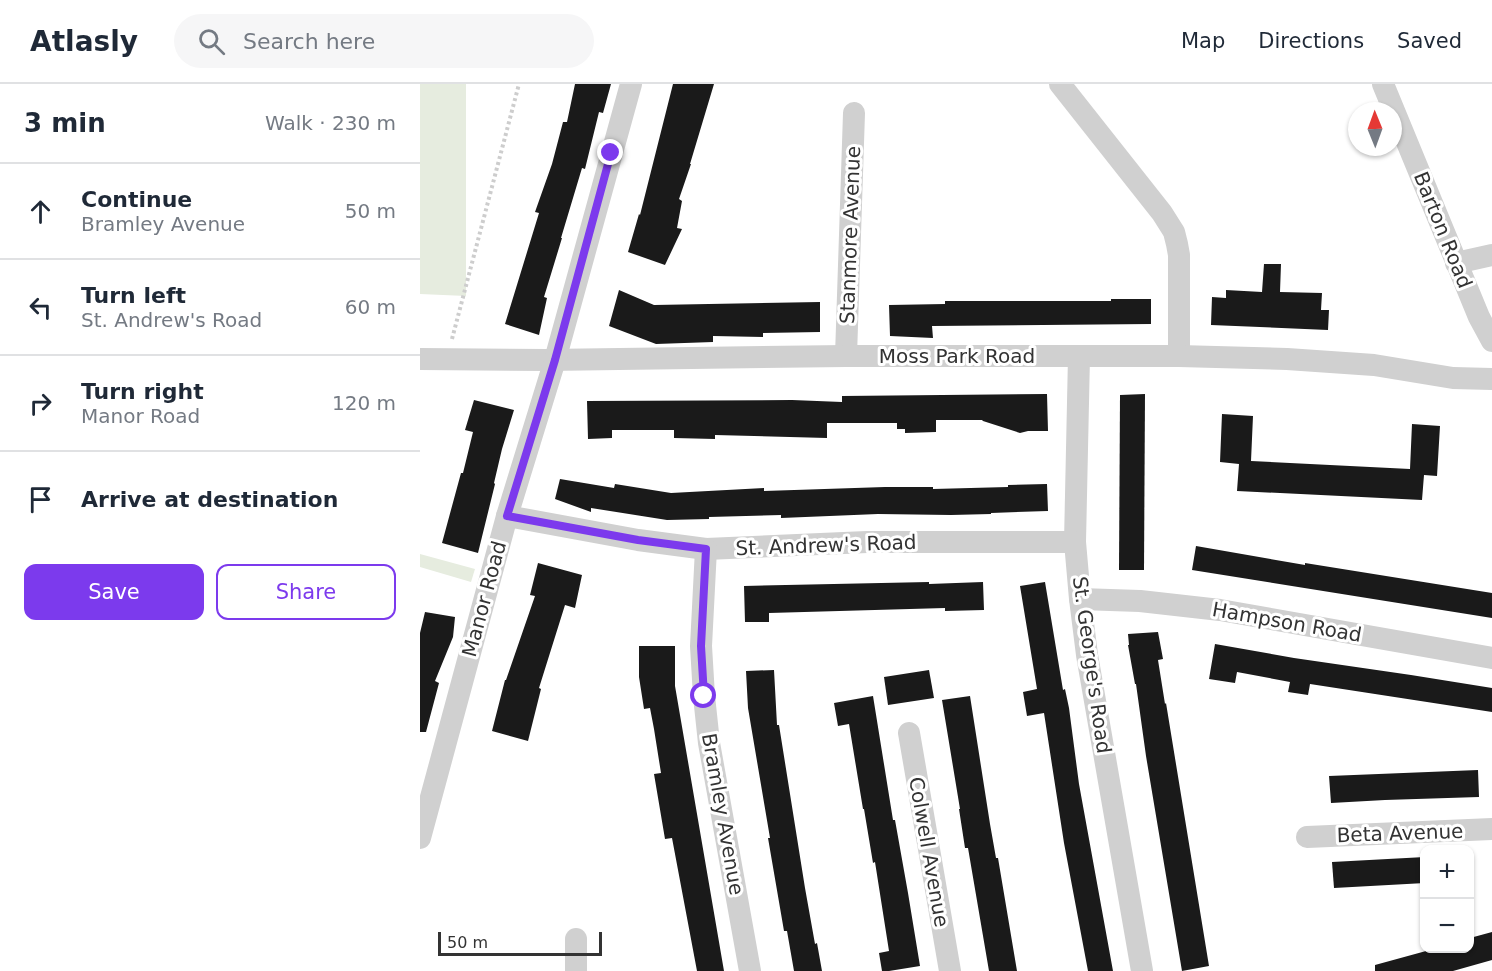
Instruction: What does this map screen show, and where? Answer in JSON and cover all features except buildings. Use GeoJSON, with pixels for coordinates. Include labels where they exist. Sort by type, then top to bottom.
{"type":"FeatureCollection","features":[{"type":"Feature","properties":{"kind":"street","name":"Manor Road"},"geometry":{"type":"LineString","coordinates":[[420,838],[507,516],[555,360],[631,84]]}},
{"type":"Feature","properties":{"kind":"street"},"geometry":{"type":"LineString","coordinates":[[1060,84],[1162,213],[1174,232],[1179,255],[1179,356]]}},
{"type":"Feature","properties":{"kind":"street","name":"Barton Road"},"geometry":{"type":"LineString","coordinates":[[1383,84],[1479,318],[1492,341]]}},
{"type":"Feature","properties":{"kind":"street","name":"Stanmore Avenue"},"geometry":{"type":"LineString","coordinates":[[846,357],[854,113]]}},
{"type":"Feature","properties":{"kind":"street"},"geometry":{"type":"LineString","coordinates":[[1456,263],[1492,255]]}},
{"type":"Feature","properties":{"kind":"street","name":"St. George's Road"},"geometry":{"type":"LineString","coordinates":[[1079,356],[1075,542],[1080,599],[1089,667],[1142,971]]}},
{"type":"Feature","properties":{"kind":"street","name":"Moss Park Road"},"geometry":{"type":"LineString","coordinates":[[420,359],[1179,356],[1287,359],[1374,365],[1453,378],[1492,379]]}},
{"type":"Feature","properties":{"kind":"street","name":"St. Andrew's Road"},"geometry":{"type":"LineString","coordinates":[[507,516],[638,540],[706,549],[867,542],[1075,542]]}},
{"type":"Feature","properties":{"kind":"street","name":"Bramley Avenue"},"geometry":{"type":"LineString","coordinates":[[706,549],[701,646],[705,708],[709,743],[750,971]]}},
{"type":"Feature","properties":{"kind":"street","name":"Hampson Road"},"geometry":{"type":"LineString","coordinates":[[1080,599],[1140,601],[1220,610],[1492,658]]}},
{"type":"Feature","properties":{"kind":"street","name":"Colwell Avenue"},"geometry":{"type":"LineString","coordinates":[[909,732],[950,971]]}},
{"type":"Feature","properties":{"kind":"street","name":"Beta Avenue"},"geometry":{"type":"LineString","coordinates":[[1307,837],[1492,830]]}},
{"type":"Feature","properties":{"kind":"street"},"geometry":{"type":"LineString","coordinates":[[576,939],[576,971]]}},
{"type":"Feature","properties":{"kind":"path"},"geometry":{"type":"LineString","coordinates":[[447,359],[519,84]]}},
{"type":"Feature","properties":{"kind":"shaded area"},"geometry":{"type":"Polygon","coordinates":[[[420,84],[466,84],[466,296],[420,294],[420,84]]]}},
{"type":"Feature","properties":{"kind":"shaded area"},"geometry":{"type":"Polygon","coordinates":[[[420,554],[475,569],[471,582],[420,567],[420,554]]]}},
{"type":"Feature","properties":{"kind":"route"},"geometry":{"type":"LineString","coordinates":[[611,153],[555,360],[507,516],[638,540],[706,549],[701,646],[704,696]]}}]}
